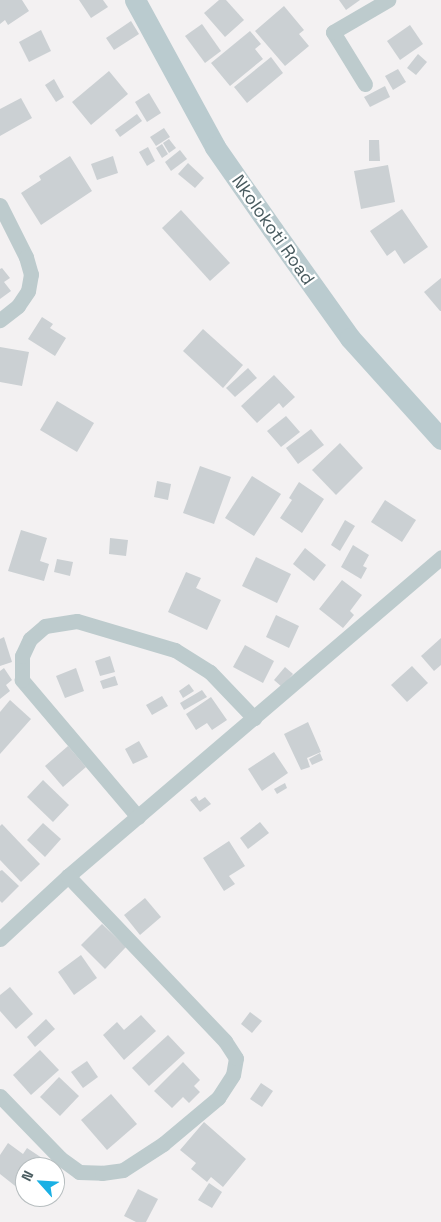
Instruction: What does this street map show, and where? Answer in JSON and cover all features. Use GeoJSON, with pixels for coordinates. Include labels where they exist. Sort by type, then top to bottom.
{"type":"FeatureCollection","features":[{"type":"Feature","properties":{"kind":"main road","name":"Nkolokoti Road"},"geometry":{"type":"LineString","coordinates":[[135,0],[214,146],[350,338],[441,439]]}},
{"type":"Feature","properties":{"kind":"street"},"geometry":{"type":"LineString","coordinates":[[365,84],[333,32],[388,0]]}},
{"type":"Feature","properties":{"kind":"street"},"geometry":{"type":"LineString","coordinates":[[0,205],[26,257],[31,274],[28,291],[23,299],[18,306],[0,320]]}},
{"type":"Feature","properties":{"kind":"street"},"geometry":{"type":"LineString","coordinates":[[1,937],[68,876],[441,557]]}},
{"type":"Feature","properties":{"kind":"street"},"geometry":{"type":"LineString","coordinates":[[138,817],[22,680],[22,656],[30,639],[45,626],[77,621],[175,650],[210,672],[254,718]]}},
{"type":"Feature","properties":{"kind":"street"},"geometry":{"type":"LineString","coordinates":[[0,1096],[60,1158],[79,1172],[102,1173],[122,1170],[163,1144],[218,1098],[233,1075],[236,1058],[225,1042],[68,876]]}},
{"type":"Feature","properties":{"kind":"building"},"geometry":{"type":"Polygon","coordinates":[[[0,0],[22,0],[29,11],[8,25],[5,20],[0,24],[0,0]]]}},
{"type":"Feature","properties":{"kind":"building"},"geometry":{"type":"Polygon","coordinates":[[[79,0],[103,0],[108,7],[91,18],[79,0]]]}},
{"type":"Feature","properties":{"kind":"building"},"geometry":{"type":"Polygon","coordinates":[[[219,0],[226,0],[244,20],[225,37],[204,13],[219,0]]]}},
{"type":"Feature","properties":{"kind":"building"},"geometry":{"type":"Polygon","coordinates":[[[339,0],[360,0],[346,10],[339,0]]]}},
{"type":"Feature","properties":{"kind":"building"},"geometry":{"type":"Polygon","coordinates":[[[284,6],[304,30],[299,34],[309,46],[285,66],[255,31],[284,6]]]}},
{"type":"Feature","properties":{"kind":"building"},"geometry":{"type":"Polygon","coordinates":[[[131,21],[139,34],[114,50],[106,38],[131,21]]]}},
{"type":"Feature","properties":{"kind":"building"},"geometry":{"type":"Polygon","coordinates":[[[202,24],[221,51],[205,63],[185,36],[202,24]]]}},
{"type":"Feature","properties":{"kind":"building"},"geometry":{"type":"Polygon","coordinates":[[[410,25],[423,44],[400,60],[387,41],[410,25]]]}},
{"type":"Feature","properties":{"kind":"building"},"geometry":{"type":"Polygon","coordinates":[[[41,30],[51,51],[29,62],[19,42],[41,30]]]}},
{"type":"Feature","properties":{"kind":"building"},"geometry":{"type":"Polygon","coordinates":[[[250,31],[261,44],[255,49],[263,59],[230,86],[211,63],[250,31]]]}},
{"type":"Feature","properties":{"kind":"building"},"geometry":{"type":"Polygon","coordinates":[[[418,54],[427,62],[416,75],[407,68],[418,54]]]}},
{"type":"Feature","properties":{"kind":"building"},"geometry":{"type":"Polygon","coordinates":[[[271,57],[283,73],[247,103],[234,87],[271,57]]]}},
{"type":"Feature","properties":{"kind":"building"},"geometry":{"type":"Polygon","coordinates":[[[398,69],[406,82],[393,90],[385,76],[398,69]]]}},
{"type":"Feature","properties":{"kind":"building"},"geometry":{"type":"Polygon","coordinates":[[[109,71],[128,94],[91,125],[72,102],[109,71]]]}},
{"type":"Feature","properties":{"kind":"building"},"geometry":{"type":"Polygon","coordinates":[[[54,79],[64,97],[56,102],[45,85],[54,79]]]}},
{"type":"Feature","properties":{"kind":"building"},"geometry":{"type":"Polygon","coordinates":[[[385,86],[390,97],[370,107],[364,97],[385,86]]]}},
{"type":"Feature","properties":{"kind":"building"},"geometry":{"type":"Polygon","coordinates":[[[149,93],[161,113],[147,122],[135,102],[149,93]]]}},
{"type":"Feature","properties":{"kind":"building"},"geometry":{"type":"Polygon","coordinates":[[[21,98],[32,118],[0,136],[0,109],[21,98]]]}},
{"type":"Feature","properties":{"kind":"building"},"geometry":{"type":"Polygon","coordinates":[[[137,114],[142,121],[120,137],[115,130],[137,114]]]}},
{"type":"Feature","properties":{"kind":"building"},"geometry":{"type":"Polygon","coordinates":[[[164,128],[170,137],[156,146],[150,137],[164,128]]]}},
{"type":"Feature","properties":{"kind":"building"},"geometry":{"type":"Polygon","coordinates":[[[169,139],[176,148],[169,153],[163,143],[169,139]]]}},
{"type":"Feature","properties":{"kind":"building"},"geometry":{"type":"Polygon","coordinates":[[[369,140],[379,140],[380,161],[369,161],[369,140]]]}},
{"type":"Feature","properties":{"kind":"building"},"geometry":{"type":"Polygon","coordinates":[[[162,144],[168,154],[162,158],[156,148],[162,144]]]}},
{"type":"Feature","properties":{"kind":"building"},"geometry":{"type":"Polygon","coordinates":[[[148,147],[155,161],[147,166],[139,152],[148,147]]]}},
{"type":"Feature","properties":{"kind":"building"},"geometry":{"type":"Polygon","coordinates":[[[180,150],[187,159],[171,171],[165,162],[180,150]]]}},
{"type":"Feature","properties":{"kind":"building"},"geometry":{"type":"Polygon","coordinates":[[[70,156],[92,191],[41,225],[21,193],[41,180],[39,176],[70,156]]]}},
{"type":"Feature","properties":{"kind":"building"},"geometry":{"type":"Polygon","coordinates":[[[113,156],[118,173],[97,180],[91,164],[113,156]]]}},
{"type":"Feature","properties":{"kind":"building"},"geometry":{"type":"Polygon","coordinates":[[[188,163],[204,178],[195,188],[178,174],[188,163]]]}},
{"type":"Feature","properties":{"kind":"building"},"geometry":{"type":"Polygon","coordinates":[[[388,165],[395,202],[361,209],[354,171],[388,165]]]}},
{"type":"Feature","properties":{"kind":"building"},"geometry":{"type":"Polygon","coordinates":[[[402,209],[428,247],[404,264],[395,250],[387,256],[370,231],[402,209]]]}},
{"type":"Feature","properties":{"kind":"building"},"geometry":{"type":"Polygon","coordinates":[[[181,210],[230,263],[210,281],[162,228],[181,210]]]}},
{"type":"Feature","properties":{"kind":"building"},"geometry":{"type":"Polygon","coordinates":[[[2,268],[10,278],[4,282],[11,291],[0,299],[0,269],[2,268]]]}},
{"type":"Feature","properties":{"kind":"building"},"geometry":{"type":"Polygon","coordinates":[[[441,278],[441,311],[440,311],[424,292],[441,278]]]}},
{"type":"Feature","properties":{"kind":"building"},"geometry":{"type":"Polygon","coordinates":[[[42,317],[53,324],[50,328],[66,338],[55,356],[28,339],[42,317]]]}},
{"type":"Feature","properties":{"kind":"building"},"geometry":{"type":"Polygon","coordinates":[[[203,329],[243,365],[223,388],[183,351],[203,329]]]}},
{"type":"Feature","properties":{"kind":"building"},"geometry":{"type":"Polygon","coordinates":[[[0,347],[29,352],[22,386],[0,382],[0,347]]]}},
{"type":"Feature","properties":{"kind":"building"},"geometry":{"type":"Polygon","coordinates":[[[248,368],[257,378],[235,397],[226,388],[248,368]]]}},
{"type":"Feature","properties":{"kind":"building"},"geometry":{"type":"Polygon","coordinates":[[[274,375],[295,397],[283,408],[279,403],[257,423],[241,406],[274,375]]]}},
{"type":"Feature","properties":{"kind":"building"},"geometry":{"type":"Polygon","coordinates":[[[57,401],[94,423],[77,452],[40,430],[57,401]]]}},
{"type":"Feature","properties":{"kind":"building"},"geometry":{"type":"Polygon","coordinates":[[[286,416],[300,432],[281,447],[267,431],[286,416]]]}},
{"type":"Feature","properties":{"kind":"building"},"geometry":{"type":"Polygon","coordinates":[[[311,429],[324,445],[298,464],[286,448],[311,429]]]}},
{"type":"Feature","properties":{"kind":"building"},"geometry":{"type":"Polygon","coordinates":[[[340,443],[363,468],[336,495],[312,470],[340,443]]]}},
{"type":"Feature","properties":{"kind":"building"},"geometry":{"type":"Polygon","coordinates":[[[200,466],[231,477],[214,524],[183,513],[200,466]]]}},
{"type":"Feature","properties":{"kind":"building"},"geometry":{"type":"Polygon","coordinates":[[[252,476],[281,494],[254,536],[225,518],[252,476]]]}},
{"type":"Feature","properties":{"kind":"building"},"geometry":{"type":"Polygon","coordinates":[[[157,481],[171,484],[168,500],[154,497],[157,481]]]}},
{"type":"Feature","properties":{"kind":"building"},"geometry":{"type":"Polygon","coordinates":[[[299,482],[324,499],[302,533],[280,518],[292,500],[289,498],[299,482]]]}},
{"type":"Feature","properties":{"kind":"building"},"geometry":{"type":"Polygon","coordinates":[[[385,500],[416,520],[402,542],[371,522],[385,500]]]}},
{"type":"Feature","properties":{"kind":"building"},"geometry":{"type":"Polygon","coordinates":[[[345,520],[355,526],[340,551],[331,545],[345,520]]]}},
{"type":"Feature","properties":{"kind":"building"},"geometry":{"type":"Polygon","coordinates":[[[21,530],[47,538],[40,561],[49,564],[44,581],[8,571],[21,530]]]}},
{"type":"Feature","properties":{"kind":"building"},"geometry":{"type":"Polygon","coordinates":[[[110,538],[128,540],[126,556],[109,554],[110,538]]]}},
{"type":"Feature","properties":{"kind":"building"},"geometry":{"type":"Polygon","coordinates":[[[353,545],[369,555],[363,566],[367,568],[361,579],[341,567],[353,545]]]}},
{"type":"Feature","properties":{"kind":"building"},"geometry":{"type":"Polygon","coordinates":[[[305,548],[326,565],[314,581],[293,564],[305,548]]]}},
{"type":"Feature","properties":{"kind":"building"},"geometry":{"type":"Polygon","coordinates":[[[256,557],[291,574],[277,603],[242,586],[256,557]]]}},
{"type":"Feature","properties":{"kind":"building"},"geometry":{"type":"Polygon","coordinates":[[[57,559],[73,562],[70,576],[54,572],[57,559]]]}},
{"type":"Feature","properties":{"kind":"building"},"geometry":{"type":"Polygon","coordinates":[[[186,572],[201,578],[196,588],[221,600],[207,630],[168,612],[186,572]]]}},
{"type":"Feature","properties":{"kind":"building"},"geometry":{"type":"Polygon","coordinates":[[[342,580],[362,595],[350,611],[354,615],[343,628],[319,609],[342,580]]]}},
{"type":"Feature","properties":{"kind":"building"},"geometry":{"type":"Polygon","coordinates":[[[276,615],[299,626],[289,648],[266,637],[276,615]]]}},
{"type":"Feature","properties":{"kind":"building"},"geometry":{"type":"Polygon","coordinates":[[[4,637],[12,662],[0,666],[0,639],[4,637]]]}},
{"type":"Feature","properties":{"kind":"building"},"geometry":{"type":"Polygon","coordinates":[[[441,638],[441,665],[434,671],[421,656],[441,638]]]}},
{"type":"Feature","properties":{"kind":"building"},"geometry":{"type":"Polygon","coordinates":[[[245,645],[274,661],[263,683],[233,667],[245,645]]]}},
{"type":"Feature","properties":{"kind":"building"},"geometry":{"type":"Polygon","coordinates":[[[110,656],[115,672],[100,676],[95,661],[110,656]]]}},
{"type":"Feature","properties":{"kind":"building"},"geometry":{"type":"Polygon","coordinates":[[[412,666],[428,683],[407,702],[391,685],[412,666]]]}},
{"type":"Feature","properties":{"kind":"building"},"geometry":{"type":"Polygon","coordinates":[[[285,667],[293,674],[282,687],[274,680],[285,667]]]}},
{"type":"Feature","properties":{"kind":"building"},"geometry":{"type":"Polygon","coordinates":[[[4,668],[12,680],[6,685],[10,691],[0,699],[0,671],[4,668]]]}},
{"type":"Feature","properties":{"kind":"building"},"geometry":{"type":"Polygon","coordinates":[[[76,668],[84,691],[65,698],[56,676],[76,668]]]}},
{"type":"Feature","properties":{"kind":"building"},"geometry":{"type":"Polygon","coordinates":[[[115,676],[118,685],[103,689],[100,681],[115,676]]]}},
{"type":"Feature","properties":{"kind":"building"},"geometry":{"type":"Polygon","coordinates":[[[189,684],[194,691],[183,698],[179,691],[189,684]]]}},
{"type":"Feature","properties":{"kind":"building"},"geometry":{"type":"Polygon","coordinates":[[[202,690],[207,697],[184,710],[180,703],[202,690]]]}},
{"type":"Feature","properties":{"kind":"building"},"geometry":{"type":"Polygon","coordinates":[[[162,696],[168,706],[152,715],[146,705],[162,696]]]}},
{"type":"Feature","properties":{"kind":"building"},"geometry":{"type":"Polygon","coordinates":[[[211,697],[227,720],[212,730],[207,723],[196,730],[186,714],[211,697]]]}},
{"type":"Feature","properties":{"kind":"building"},"geometry":{"type":"Polygon","coordinates":[[[10,700],[31,719],[0,754],[0,712],[10,700]]]}},
{"type":"Feature","properties":{"kind":"building"},"geometry":{"type":"Polygon","coordinates":[[[308,722],[321,752],[307,758],[310,767],[301,770],[284,734],[308,722]]]}},
{"type":"Feature","properties":{"kind":"building"},"geometry":{"type":"Polygon","coordinates":[[[139,741],[148,757],[133,764],[125,749],[139,741]]]}},
{"type":"Feature","properties":{"kind":"building"},"geometry":{"type":"Polygon","coordinates":[[[68,746],[86,767],[63,787],[45,766],[68,746]]]}},
{"type":"Feature","properties":{"kind":"building"},"geometry":{"type":"Polygon","coordinates":[[[274,752],[288,773],[262,791],[248,769],[274,752]]]}},
{"type":"Feature","properties":{"kind":"building"},"geometry":{"type":"Polygon","coordinates":[[[320,753],[323,760],[312,765],[309,759],[320,753]]]}},
{"type":"Feature","properties":{"kind":"building"},"geometry":{"type":"Polygon","coordinates":[[[43,780],[69,805],[53,822],[27,797],[43,780]]]}},
{"type":"Feature","properties":{"kind":"building"},"geometry":{"type":"Polygon","coordinates":[[[285,783],[287,788],[277,794],[274,789],[285,783]]]}},
{"type":"Feature","properties":{"kind":"building"},"geometry":{"type":"Polygon","coordinates":[[[196,796],[199,801],[205,797],[211,804],[200,812],[190,800],[196,796]]]}},
{"type":"Feature","properties":{"kind":"building"},"geometry":{"type":"Polygon","coordinates":[[[260,822],[269,833],[248,849],[240,838],[260,822]]]}},
{"type":"Feature","properties":{"kind":"building"},"geometry":{"type":"Polygon","coordinates":[[[43,823],[61,839],[45,857],[27,840],[43,823]]]}},
{"type":"Feature","properties":{"kind":"building"},"geometry":{"type":"Polygon","coordinates":[[[2,824],[40,864],[21,882],[0,860],[0,826],[2,824]]]}},
{"type":"Feature","properties":{"kind":"building"},"geometry":{"type":"Polygon","coordinates":[[[229,841],[245,866],[229,876],[235,884],[224,891],[203,858],[229,841]]]}},
{"type":"Feature","properties":{"kind":"building"},"geometry":{"type":"Polygon","coordinates":[[[2,870],[19,886],[2,903],[0,901],[0,871],[2,870]]]}},
{"type":"Feature","properties":{"kind":"building"},"geometry":{"type":"Polygon","coordinates":[[[145,898],[161,917],[140,935],[124,915],[145,898]]]}},
{"type":"Feature","properties":{"kind":"building"},"geometry":{"type":"Polygon","coordinates":[[[102,924],[126,947],[105,969],[81,945],[102,924]]]}},
{"type":"Feature","properties":{"kind":"building"},"geometry":{"type":"Polygon","coordinates":[[[81,955],[97,978],[74,995],[58,972],[81,955]]]}},
{"type":"Feature","properties":{"kind":"building"},"geometry":{"type":"Polygon","coordinates":[[[10,987],[33,1014],[16,1029],[0,1011],[0,995],[10,987]]]}},
{"type":"Feature","properties":{"kind":"building"},"geometry":{"type":"Polygon","coordinates":[[[250,1012],[262,1021],[252,1033],[241,1024],[250,1012]]]}},
{"type":"Feature","properties":{"kind":"building"},"geometry":{"type":"Polygon","coordinates":[[[141,1015],[156,1031],[124,1060],[103,1035],[117,1022],[124,1030],[141,1015]]]}},
{"type":"Feature","properties":{"kind":"building"},"geometry":{"type":"Polygon","coordinates":[[[46,1019],[55,1029],[35,1047],[27,1037],[46,1019]]]}},
{"type":"Feature","properties":{"kind":"building"},"geometry":{"type":"Polygon","coordinates":[[[168,1035],[185,1053],[149,1086],[132,1068],[168,1035]]]}},
{"type":"Feature","properties":{"kind":"building"},"geometry":{"type":"Polygon","coordinates":[[[40,1050],[59,1070],[31,1095],[13,1075],[40,1050]]]}},
{"type":"Feature","properties":{"kind":"building"},"geometry":{"type":"Polygon","coordinates":[[[87,1061],[98,1077],[83,1088],[71,1072],[87,1061]]]}},
{"type":"Feature","properties":{"kind":"building"},"geometry":{"type":"Polygon","coordinates":[[[183,1062],[200,1080],[194,1086],[200,1092],[189,1103],[183,1097],[172,1108],[154,1091],[183,1062]]]}},
{"type":"Feature","properties":{"kind":"building"},"geometry":{"type":"Polygon","coordinates":[[[59,1077],[79,1096],[60,1116],[40,1097],[59,1077]]]}},
{"type":"Feature","properties":{"kind":"building"},"geometry":{"type":"Polygon","coordinates":[[[261,1083],[273,1091],[262,1107],[250,1099],[261,1083]]]}},
{"type":"Feature","properties":{"kind":"building"},"geometry":{"type":"Polygon","coordinates":[[[111,1094],[137,1124],[107,1150],[81,1120],[111,1094]]]}},
{"type":"Feature","properties":{"kind":"building"},"geometry":{"type":"Polygon","coordinates":[[[204,1122],[246,1159],[223,1187],[211,1177],[207,1182],[191,1169],[196,1163],[180,1150],[204,1122]]]}},
{"type":"Feature","properties":{"kind":"building"},"geometry":{"type":"Polygon","coordinates":[[[8,1143],[23,1154],[27,1148],[40,1157],[15,1157],[15,1186],[0,1174],[0,1155],[8,1143]]]}},
{"type":"Feature","properties":{"kind":"building"},"geometry":{"type":"Polygon","coordinates":[[[209,1183],[222,1192],[212,1208],[198,1200],[209,1183]]]}},
{"type":"Feature","properties":{"kind":"building"},"geometry":{"type":"Polygon","coordinates":[[[138,1189],[158,1199],[146,1222],[136,1222],[124,1216],[138,1189]]]}}]}
